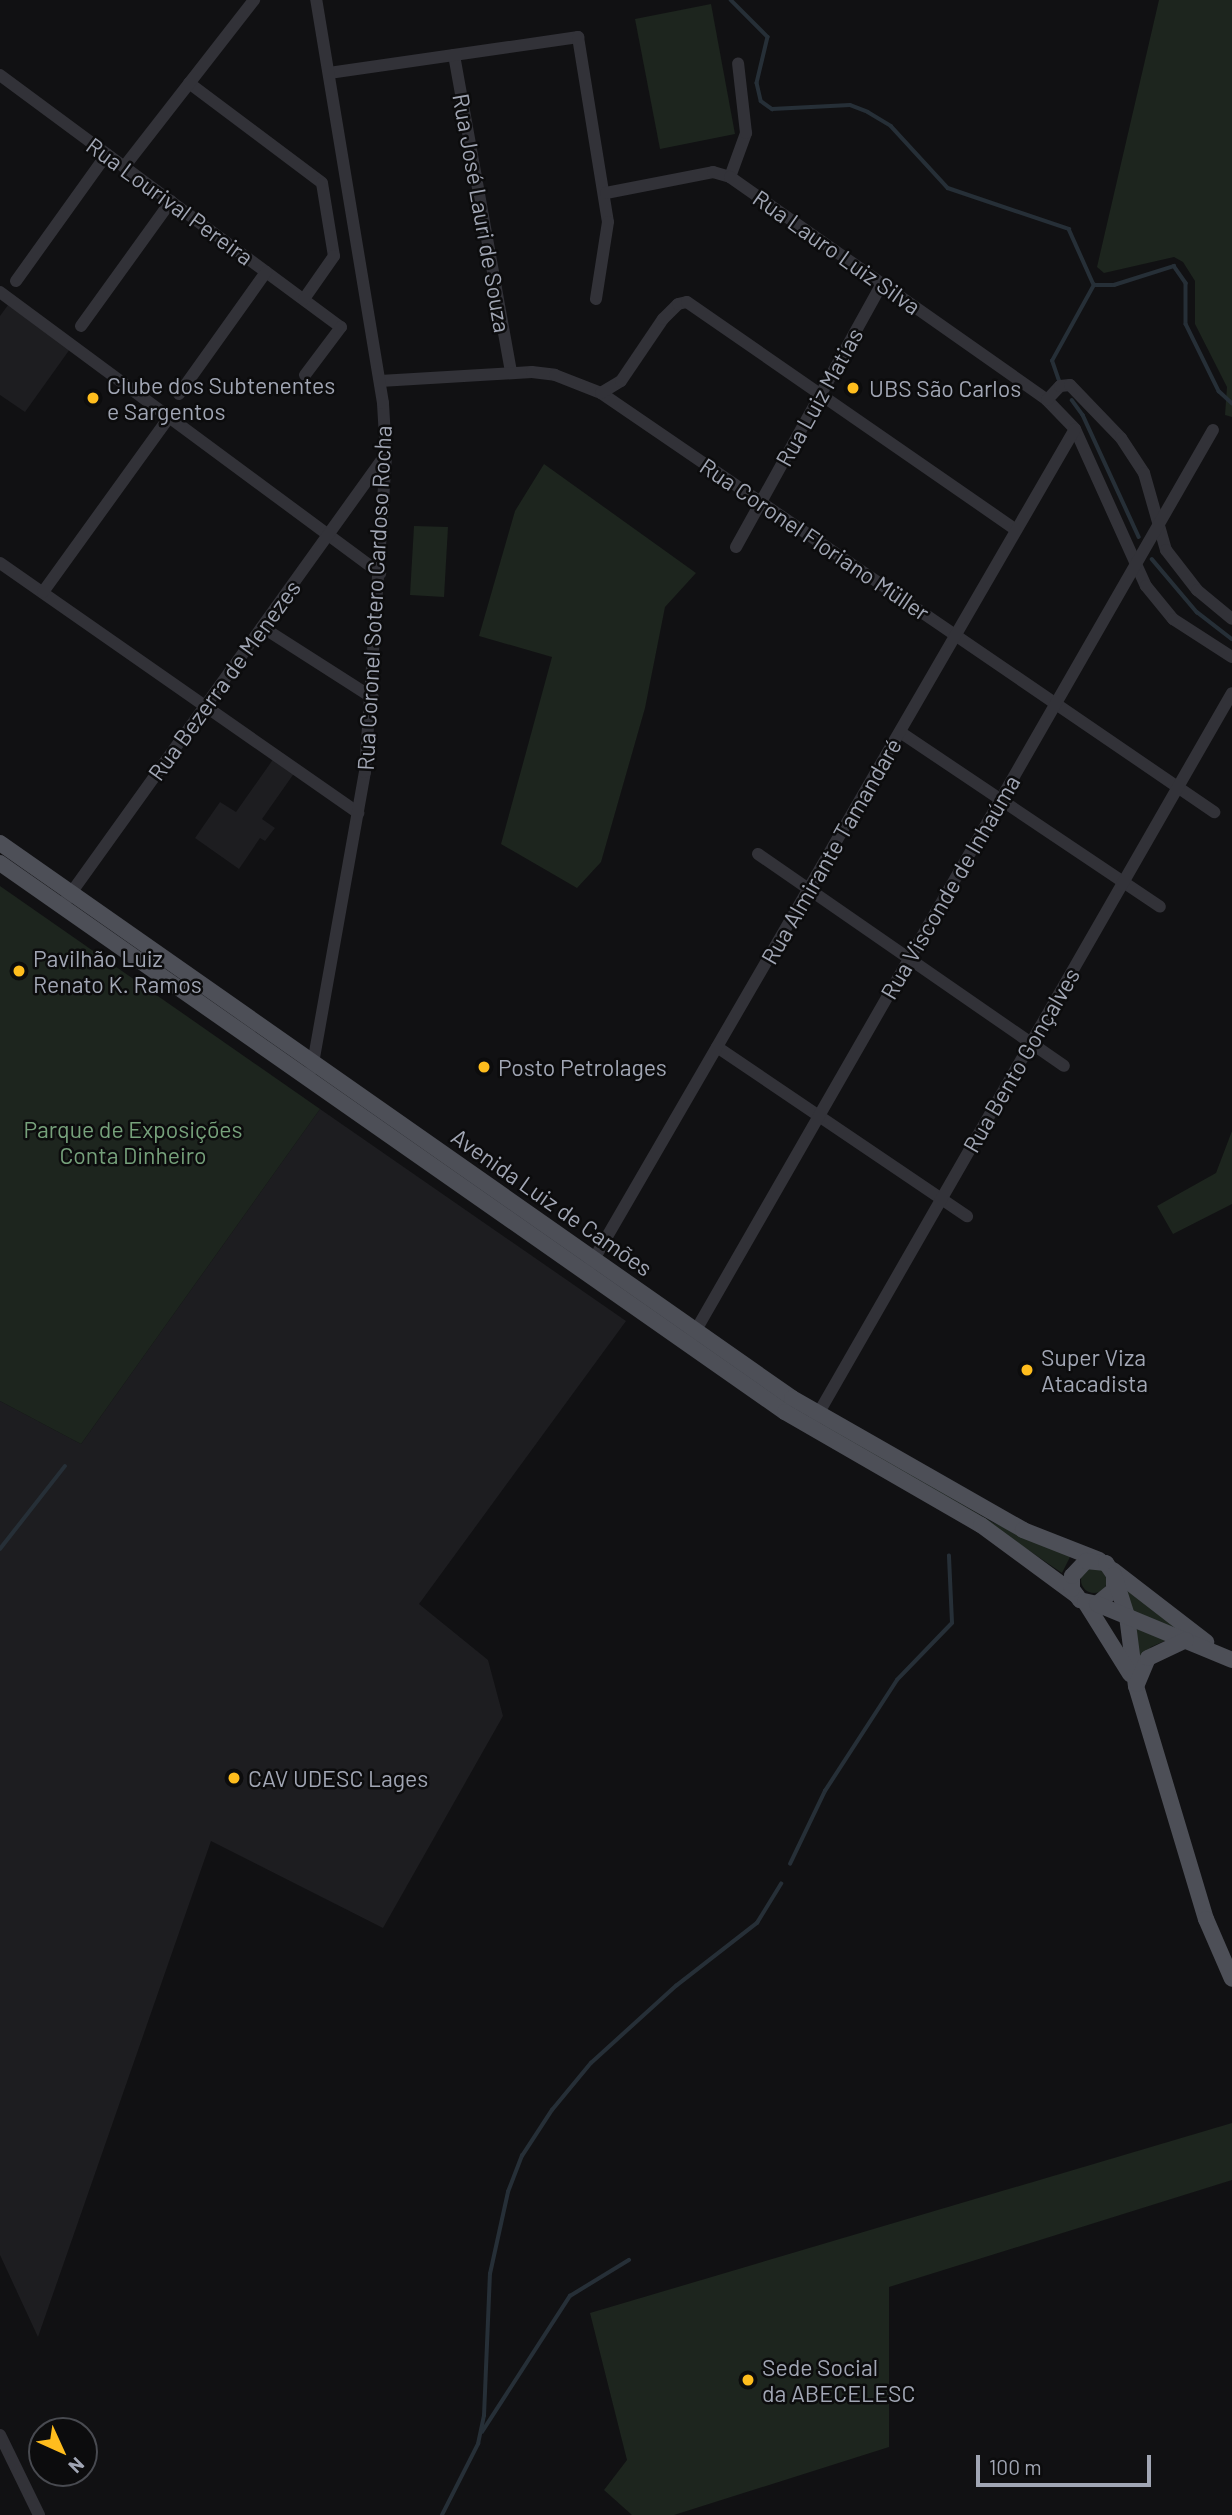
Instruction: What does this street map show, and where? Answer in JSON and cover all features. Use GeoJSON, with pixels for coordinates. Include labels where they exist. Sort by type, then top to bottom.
{"type":"FeatureCollection","features":[{"type":"Feature","properties":{"kind":"main road","name":"Avenida Luiz de Camões"},"geometry":{"type":"LineString","coordinates":[[0,843],[66,899],[590,1266],[814,1421],[981,1525],[1086,1600]]}},
{"type":"Feature","properties":{"kind":"main road","name":"Avenida Luiz de Camões"},"geometry":{"type":"LineString","coordinates":[[0,863],[66,899]]}},
{"type":"Feature","properties":{"kind":"main road","name":"Avenida Luiz de Camões"},"geometry":{"type":"LineString","coordinates":[[814,1421],[1023,1530],[1108,1568],[1227,1657]]}},
{"type":"Feature","properties":{"kind":"main road"},"geometry":{"type":"LineString","coordinates":[[1108,1568],[1086,1561],[1075,1569],[1071,1583],[1086,1600],[1136,1686]]}},
{"type":"Feature","properties":{"kind":"main road"},"geometry":{"type":"LineString","coordinates":[[1086,1600],[1114,1590],[1108,1568]]}},
{"type":"Feature","properties":{"kind":"main road"},"geometry":{"type":"LineString","coordinates":[[1108,1568],[1127,1616],[1136,1686],[1206,1919],[1232,1979]]}},
{"type":"Feature","properties":{"kind":"main road"},"geometry":{"type":"LineString","coordinates":[[1086,1600],[1227,1657]]}},
{"type":"Feature","properties":{"kind":"main road"},"geometry":{"type":"LineString","coordinates":[[1136,1686],[1149,1658],[1186,1640]]}},
{"type":"Feature","properties":{"kind":"street"},"geometry":{"type":"LineString","coordinates":[[124,167],[254,0]]}},
{"type":"Feature","properties":{"kind":"street","name":"Rua Coronel Sotero Cardoso Rocha"},"geometry":{"type":"LineString","coordinates":[[312,1071],[359,813],[373,698],[386,454],[380,381],[316,0]]}},
{"type":"Feature","properties":{"kind":"street"},"geometry":{"type":"LineString","coordinates":[[329,73],[578,37],[606,193],[607,245],[596,299]]}},
{"type":"Feature","properties":{"kind":"street","name":"Rua José Lauri de Souza"},"geometry":{"type":"LineString","coordinates":[[454,55],[511,371]]}},
{"type":"Feature","properties":{"kind":"street"},"geometry":{"type":"LineString","coordinates":[[730,177],[746,133],[738,63]]}},
{"type":"Feature","properties":{"kind":"street","name":"Rua Lourival Pereira"},"geometry":{"type":"LineString","coordinates":[[0,75],[341,327],[305,375]]}},
{"type":"Feature","properties":{"kind":"street"},"geometry":{"type":"LineString","coordinates":[[189,83],[321,183],[334,256],[303,299]]}},
{"type":"Feature","properties":{"kind":"street"},"geometry":{"type":"LineString","coordinates":[[16,281],[107,154]]}},
{"type":"Feature","properties":{"kind":"street","name":"Rua Lauro Luiz Silva"},"geometry":{"type":"LineString","coordinates":[[606,193],[713,172],[730,177],[1047,400],[1075,429]]}},
{"type":"Feature","properties":{"kind":"street"},"geometry":{"type":"LineString","coordinates":[[81,326],[171,201]]}},
{"type":"Feature","properties":{"kind":"street"},"geometry":{"type":"LineString","coordinates":[[178,394],[266,272]]}},
{"type":"Feature","properties":{"kind":"street","name":"Rua Luiz Matias"},"geometry":{"type":"LineString","coordinates":[[736,547],[882,284]]}},
{"type":"Feature","properties":{"kind":"street"},"geometry":{"type":"LineString","coordinates":[[2,297],[170,416],[380,573]]}},
{"type":"Feature","properties":{"kind":"street"},"geometry":{"type":"LineString","coordinates":[[601,393],[631,370],[672,309],[687,302],[696,305],[1016,530]]}},
{"type":"Feature","properties":{"kind":"street","name":"Rua Coronel Floriano Müller"},"geometry":{"type":"LineString","coordinates":[[380,381],[511,371],[555,375],[601,393],[1214,812]]}},
{"type":"Feature","properties":{"kind":"street"},"geometry":{"type":"LineString","coordinates":[[1047,400],[1060,386],[1070,385],[1121,438],[1144,473],[1156,528],[1179,568],[1232,619]]}},
{"type":"Feature","properties":{"kind":"street"},"geometry":{"type":"LineString","coordinates":[[43,592],[170,416]]}},
{"type":"Feature","properties":{"kind":"street"},"geometry":{"type":"LineString","coordinates":[[1075,429],[1134,567],[1173,619],[1232,657]]}},
{"type":"Feature","properties":{"kind":"street","name":"Rua Almirante Tamandaré"},"geometry":{"type":"LineString","coordinates":[[590,1266],[1075,429]]}},
{"type":"Feature","properties":{"kind":"street","name":"Rua Visconde de Inhaúma"},"geometry":{"type":"LineString","coordinates":[[692,1337],[1213,430]]}},
{"type":"Feature","properties":{"kind":"street","name":"Rua Bezerra de Menezes"},"geometry":{"type":"LineString","coordinates":[[66,899],[386,454]]}},
{"type":"Feature","properties":{"kind":"street"},"geometry":{"type":"LineString","coordinates":[[0,562],[359,813]]}},
{"type":"Feature","properties":{"kind":"street"},"geometry":{"type":"LineString","coordinates":[[262,627],[373,698]]}},
{"type":"Feature","properties":{"kind":"street","name":"Rua Bento Gonçalves"},"geometry":{"type":"LineString","coordinates":[[814,1421],[1232,693]]}},
{"type":"Feature","properties":{"kind":"street"},"geometry":{"type":"LineString","coordinates":[[900,732],[1160,907]]}},
{"type":"Feature","properties":{"kind":"street"},"geometry":{"type":"LineString","coordinates":[[758,855],[1064,1066]]}},
{"type":"Feature","properties":{"kind":"street"},"geometry":{"type":"LineString","coordinates":[[717,1047],[967,1216]]}},
{"type":"Feature","properties":{"kind":"street"},"geometry":{"type":"LineString","coordinates":[[0,2435],[39,2515]]}},
{"type":"Feature","properties":{"kind":"shaded area"},"geometry":{"type":"Polygon","coordinates":[[[8,305],[70,349],[25,412],[0,395],[0,316],[8,305]]]}},
{"type":"Feature","properties":{"kind":"shaded area"},"geometry":{"type":"Polygon","coordinates":[[[274,758],[295,772],[262,819],[275,828],[265,841],[260,838],[239,869],[195,838],[220,802],[236,812],[274,758]]]}},
{"type":"Feature","properties":{"kind":"shaded area","name":"CAV UDESC Lages"},"geometry":{"type":"Polygon","coordinates":[[[320,1109],[626,1321],[419,1604],[488,1660],[503,1716],[383,1928],[211,1841],[38,2337],[0,2255],[0,1401],[81,1444],[320,1109]]]}},
{"type":"Feature","properties":{"kind":"green space"},"geometry":{"type":"Polygon","coordinates":[[[1159,0],[1232,0],[1232,417],[1225,415],[1227,387],[1195,324],[1195,281],[1183,262],[1174,257],[1104,273],[1097,267],[1159,0]]]}},
{"type":"Feature","properties":{"kind":"green space"},"geometry":{"type":"Polygon","coordinates":[[[711,4],[735,134],[660,149],[635,19],[711,4]]]}},
{"type":"Feature","properties":{"kind":"green space"},"geometry":{"type":"Polygon","coordinates":[[[544,464],[696,573],[665,607],[645,708],[601,862],[577,888],[501,844],[552,657],[479,636],[515,511],[544,464]]]}},
{"type":"Feature","properties":{"kind":"green space"},"geometry":{"type":"Polygon","coordinates":[[[414,526],[448,527],[444,597],[410,595],[414,526]]]}},
{"type":"Feature","properties":{"kind":"green space","name":"Parque de Exposições Conta Dinheiro"},"geometry":{"type":"Polygon","coordinates":[[[0,886],[320,1109],[81,1444],[0,1401],[0,886]]]}},
{"type":"Feature","properties":{"kind":"green space"},"geometry":{"type":"Polygon","coordinates":[[[1232,1131],[1232,1204],[1173,1234],[1157,1206],[1216,1173],[1232,1131]]]}},
{"type":"Feature","properties":{"kind":"green space"},"geometry":{"type":"Polygon","coordinates":[[[826,1424],[994,1523],[1071,1555],[1062,1573],[987,1522],[824,1428],[826,1424]]]}},
{"type":"Feature","properties":{"kind":"green space"},"geometry":{"type":"Polygon","coordinates":[[[1094,1567],[1103,1571],[1107,1580],[1103,1589],[1094,1593],[1085,1589],[1081,1580],[1085,1571],[1094,1567]]]}},
{"type":"Feature","properties":{"kind":"green space"},"geometry":{"type":"Polygon","coordinates":[[[1123,1585],[1195,1640],[1131,1615],[1123,1585]]]}},
{"type":"Feature","properties":{"kind":"green space"},"geometry":{"type":"Polygon","coordinates":[[[1132,1624],[1169,1639],[1151,1647],[1137,1664],[1132,1624]]]}},
{"type":"Feature","properties":{"kind":"green space","name":"Sede Social da ABECELESC"},"geometry":{"type":"Polygon","coordinates":[[[1232,2123],[1232,2180],[889,2287],[889,2447],[674,2515],[632,2515],[604,2490],[627,2460],[590,2313],[1232,2123]]]}},
{"type":"Feature","properties":{"kind":"waterway"},"geometry":{"type":"LineString","coordinates":[[731,0],[768,37],[757,83],[761,101],[772,109],[850,105],[868,112],[891,126],[948,188],[1069,229],[1094,285],[1114,285],[1174,266],[1186,283],[1186,324],[1219,391],[1232,403]]}},
{"type":"Feature","properties":{"kind":"waterway"},"geometry":{"type":"LineString","coordinates":[[1059,381],[1052,361],[1094,285]]}},
{"type":"Feature","properties":{"kind":"waterway"},"geometry":{"type":"LineString","coordinates":[[1072,400],[1083,415],[1139,537]]}},
{"type":"Feature","properties":{"kind":"waterway"},"geometry":{"type":"LineString","coordinates":[[1152,559],[1197,612],[1232,639]]}},
{"type":"Feature","properties":{"kind":"waterway"},"geometry":{"type":"LineString","coordinates":[[0,1549],[65,1466]]}},
{"type":"Feature","properties":{"kind":"waterway"},"geometry":{"type":"LineString","coordinates":[[790,1864],[825,1791],[897,1680],[952,1623],[949,1556]]}},
{"type":"Feature","properties":{"kind":"waterway"},"geometry":{"type":"LineString","coordinates":[[442,2515],[478,2444],[484,2416],[490,2274],[508,2192],[522,2156],[552,2110],[591,2063],[676,1986],[757,1923],[781,1884]]}},
{"type":"Feature","properties":{"kind":"waterway"},"geometry":{"type":"LineString","coordinates":[[482,2432],[570,2296],[629,2260]]}},
{"type":"Feature","properties":{"kind":"place","name":"UBS São Carlos"},"geometry":{"type":"Point","coordinates":[853,388]}},
{"type":"Feature","properties":{"kind":"place","name":"Clube dos Subtenentes e Sargentos"},"geometry":{"type":"Point","coordinates":[93,398]}},
{"type":"Feature","properties":{"kind":"place","name":"Pavilhão Luiz Renato K. Ramos"},"geometry":{"type":"Point","coordinates":[19,971]}},
{"type":"Feature","properties":{"kind":"place","name":"Posto Petrolages"},"geometry":{"type":"Point","coordinates":[484,1067]}},
{"type":"Feature","properties":{"kind":"place","name":"Super Viza Atacadista"},"geometry":{"type":"Point","coordinates":[1027,1370]}},
{"type":"Feature","properties":{"kind":"place","name":"CAV UDESC Lages"},"geometry":{"type":"Point","coordinates":[234,1778]}},
{"type":"Feature","properties":{"kind":"place","name":"Sede Social da ABECELESC"},"geometry":{"type":"Point","coordinates":[748,2380]}}]}
